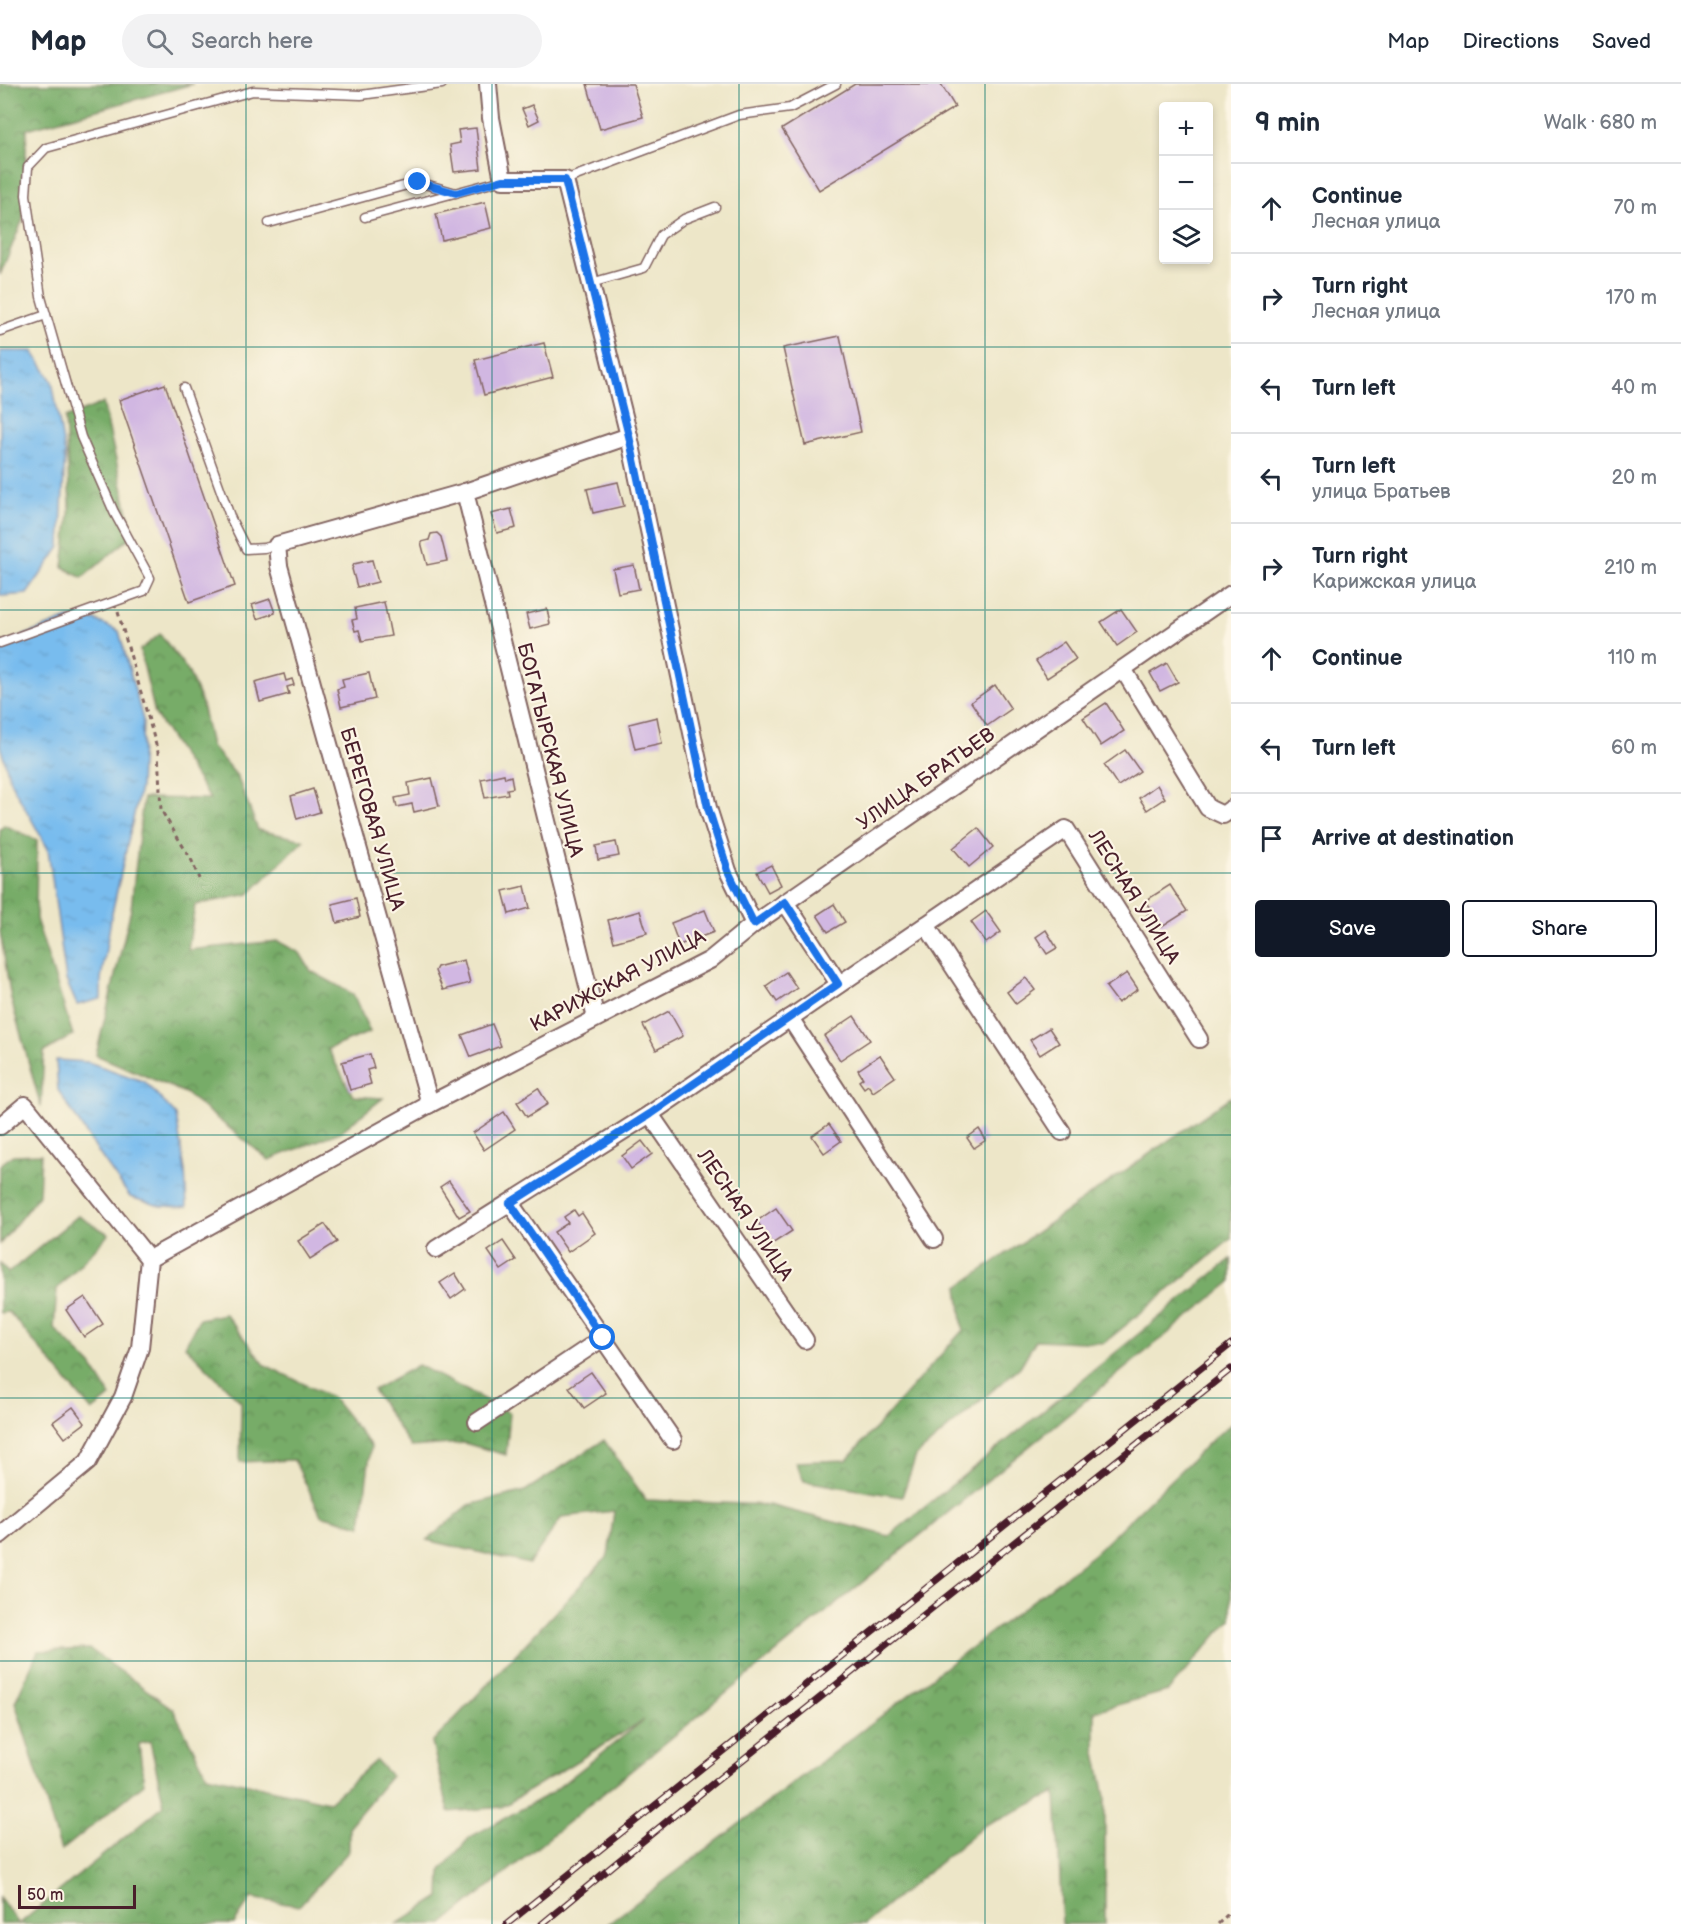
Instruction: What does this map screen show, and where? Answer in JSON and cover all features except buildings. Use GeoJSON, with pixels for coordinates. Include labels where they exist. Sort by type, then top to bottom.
{"type":"FeatureCollection","features":[{"type":"Feature","properties":{"kind":"street"},"geometry":{"type":"LineString","coordinates":[[488,84],[491,118],[503,180],[565,180],[629,436],[708,808],[728,871],[754,924]]}},
{"type":"Feature","properties":{"kind":"street"},"geometry":{"type":"LineString","coordinates":[[277,545],[465,492],[629,436]]}},
{"type":"Feature","properties":{"kind":"street","name":"БОГАТЫРСКАЯ УЛИЦА"},"geometry":{"type":"LineString","coordinates":[[465,492],[596,1018]]}},
{"type":"Feature","properties":{"kind":"street","name":"БЕРЕГОВАЯ УЛИЦА"},"geometry":{"type":"LineString","coordinates":[[277,545],[279,566],[430,1104]]}},
{"type":"Feature","properties":{"kind":"street","name":"УЛИЦА БРАТЬЕВ"},"geometry":{"type":"LineString","coordinates":[[754,924],[1231,594]]}},
{"type":"Feature","properties":{"kind":"street"},"geometry":{"type":"LineString","coordinates":[[1123,669],[1208,808],[1223,814],[1231,809]]}},
{"type":"Feature","properties":{"kind":"street","name":"ЛЕСНАЯ УЛИЦА"},"geometry":{"type":"LineString","coordinates":[[436,1249],[650,1114],[1066,829],[1199,1039]]}},
{"type":"Feature","properties":{"kind":"street"},"geometry":{"type":"LineString","coordinates":[[785,902],[838,984]]}},
{"type":"Feature","properties":{"kind":"street","name":"КАРИЖСКАЯ УЛИЦА"},"geometry":{"type":"LineString","coordinates":[[149,1259],[430,1104],[710,960],[754,924]]}},
{"type":"Feature","properties":{"kind":"street"},"geometry":{"type":"LineString","coordinates":[[926,925],[1062,1132]]}},
{"type":"Feature","properties":{"kind":"street"},"geometry":{"type":"LineString","coordinates":[[790,1018],[934,1239]]}},
{"type":"Feature","properties":{"kind":"street"},"geometry":{"type":"LineString","coordinates":[[0,1125],[25,1105],[149,1259],[140,1348],[123,1397],[93,1453],[88,1462],[0,1534]]}},
{"type":"Feature","properties":{"kind":"street","name":"ЛЕСНАЯ УЛИЦА"},"geometry":{"type":"LineString","coordinates":[[650,1114],[805,1340]]}},
{"type":"Feature","properties":{"kind":"street"},"geometry":{"type":"LineString","coordinates":[[510,1203],[673,1440]]}},
{"type":"Feature","properties":{"kind":"street"},"geometry":{"type":"LineString","coordinates":[[477,1422],[603,1338]]}},
{"type":"Feature","properties":{"kind":"lane"},"geometry":{"type":"LineString","coordinates":[[0,643],[144,591],[150,578],[114,512],[81,437],[41,297],[26,195],[28,167],[46,148],[253,91],[361,94],[442,84]]}},
{"type":"Feature","properties":{"kind":"lane"},"geometry":{"type":"LineString","coordinates":[[565,180],[739,115],[790,108],[836,84]]}},
{"type":"Feature","properties":{"kind":"lane"},"geometry":{"type":"LineString","coordinates":[[365,217],[503,180]]}},
{"type":"Feature","properties":{"kind":"lane"},"geometry":{"type":"LineString","coordinates":[[269,223],[418,182],[456,193]]}},
{"type":"Feature","properties":{"kind":"lane"},"geometry":{"type":"LineString","coordinates":[[591,283],[644,268],[661,235],[684,219],[715,207]]}},
{"type":"Feature","properties":{"kind":"lane"},"geometry":{"type":"LineString","coordinates":[[0,331],[46,315]]}},
{"type":"Feature","properties":{"kind":"lane"},"geometry":{"type":"LineString","coordinates":[[184,388],[231,519],[246,549],[277,545]]}},
{"type":"Feature","properties":{"kind":"path"},"geometry":{"type":"LineString","coordinates":[[115,602],[158,752],[161,810],[192,861],[199,879]]}},
{"type":"Feature","properties":{"kind":"path"},"geometry":{"type":"LineString","coordinates":[[1218,1924],[1231,1911]]}},
{"type":"Feature","properties":{"kind":"green space"},"geometry":{"type":"Polygon","coordinates":[[[0,84],[193,84],[27,129],[23,219],[0,275],[0,84]]]}},
{"type":"Feature","properties":{"kind":"green space"},"geometry":{"type":"Polygon","coordinates":[[[103,403],[133,535],[82,578],[63,567],[70,506],[65,418],[103,403]]]}},
{"type":"Feature","properties":{"kind":"green space"},"geometry":{"type":"Polygon","coordinates":[[[160,634],[188,671],[202,704],[211,746],[237,776],[258,830],[304,840],[249,894],[195,905],[188,950],[278,941],[300,953],[311,971],[353,994],[370,1032],[328,1049],[353,1096],[383,1098],[340,1132],[269,1160],[185,1093],[96,1055],[131,909],[143,798],[210,799],[155,714],[140,650],[160,634]]]}},
{"type":"Feature","properties":{"kind":"green space"},"geometry":{"type":"Polygon","coordinates":[[[4,825],[37,840],[36,919],[73,1035],[44,1052],[41,1107],[11,999],[0,931],[0,830],[4,825]]]}},
{"type":"Feature","properties":{"kind":"green space"},"geometry":{"type":"Polygon","coordinates":[[[1231,1097],[1231,1239],[1104,1343],[1036,1340],[1020,1367],[916,1456],[902,1497],[804,1481],[795,1462],[847,1460],[963,1330],[958,1287],[1231,1097]]]}},
{"type":"Feature","properties":{"kind":"green space"},"geometry":{"type":"Polygon","coordinates":[[[41,1154],[39,1195],[0,1244],[0,1165],[13,1155],[41,1154]]]}},
{"type":"Feature","properties":{"kind":"green space"},"geometry":{"type":"Polygon","coordinates":[[[78,1216],[109,1234],[57,1289],[54,1328],[91,1365],[111,1396],[92,1411],[9,1312],[0,1313],[0,1263],[8,1273],[78,1216]]]}},
{"type":"Feature","properties":{"kind":"green space"},"geometry":{"type":"Polygon","coordinates":[[[1231,1259],[1231,1282],[443,1924],[397,1924],[440,1897],[441,1870],[470,1837],[551,1793],[644,1720],[502,1807],[449,1812],[432,1743],[608,1556],[614,1511],[562,1517],[529,1564],[427,1540],[469,1505],[525,1491],[604,1440],[646,1500],[769,1505],[889,1536],[1231,1259]]]}},
{"type":"Feature","properties":{"kind":"green space"},"geometry":{"type":"Polygon","coordinates":[[[225,1314],[265,1365],[333,1398],[371,1446],[361,1526],[321,1515],[294,1460],[240,1462],[241,1402],[185,1346],[199,1319],[225,1314]]]}},
{"type":"Feature","properties":{"kind":"green space"},"geometry":{"type":"Polygon","coordinates":[[[418,1365],[510,1413],[506,1455],[464,1443],[411,1447],[373,1390],[418,1365]]]}},
{"type":"Feature","properties":{"kind":"green space"},"geometry":{"type":"Polygon","coordinates":[[[1231,1424],[1231,1619],[1168,1691],[1095,1711],[1095,1748],[1105,1796],[1105,1924],[1062,1924],[1056,1793],[985,1825],[865,1924],[608,1924],[1094,1554],[1231,1424]]]}},
{"type":"Feature","properties":{"kind":"green space"},"geometry":{"type":"Polygon","coordinates":[[[90,1649],[173,1709],[207,1775],[329,1802],[376,1760],[391,1776],[349,1826],[349,1851],[299,1906],[251,1898],[234,1924],[19,1924],[164,1805],[150,1741],[139,1744],[144,1784],[61,1851],[15,1702],[38,1651],[90,1649]]]}},
{"type":"Feature","properties":{"kind":"green space"},"geometry":{"type":"Polygon","coordinates":[[[0,1898],[19,1924],[0,1924],[0,1898]]]}},
{"type":"Feature","properties":{"kind":"water"},"geometry":{"type":"Polygon","coordinates":[[[0,351],[33,351],[52,381],[65,454],[60,547],[27,594],[3,596],[0,595],[0,351]]]}},
{"type":"Feature","properties":{"kind":"water"},"geometry":{"type":"Polygon","coordinates":[[[68,618],[95,620],[119,631],[143,720],[140,788],[112,913],[101,979],[101,999],[77,1005],[66,980],[48,849],[11,783],[0,746],[0,645],[68,618]]]}},
{"type":"Feature","properties":{"kind":"water"},"geometry":{"type":"Polygon","coordinates":[[[56,1060],[88,1062],[145,1082],[176,1115],[185,1171],[187,1207],[160,1206],[130,1197],[58,1090],[56,1060]]]}},
{"type":"Feature","properties":{"kind":"railway"},"geometry":{"type":"LineString","coordinates":[[507,1924],[1231,1344]]}},
{"type":"Feature","properties":{"kind":"railway"},"geometry":{"type":"LineString","coordinates":[[542,1924],[711,1785],[1231,1369]]}},
{"type":"Feature","properties":{"kind":"route"},"geometry":{"type":"LineString","coordinates":[[418,182],[456,193],[503,180],[565,180],[629,436],[708,808],[728,871],[754,924],[785,902],[838,984],[650,1114],[510,1203],[603,1338]]}}]}
